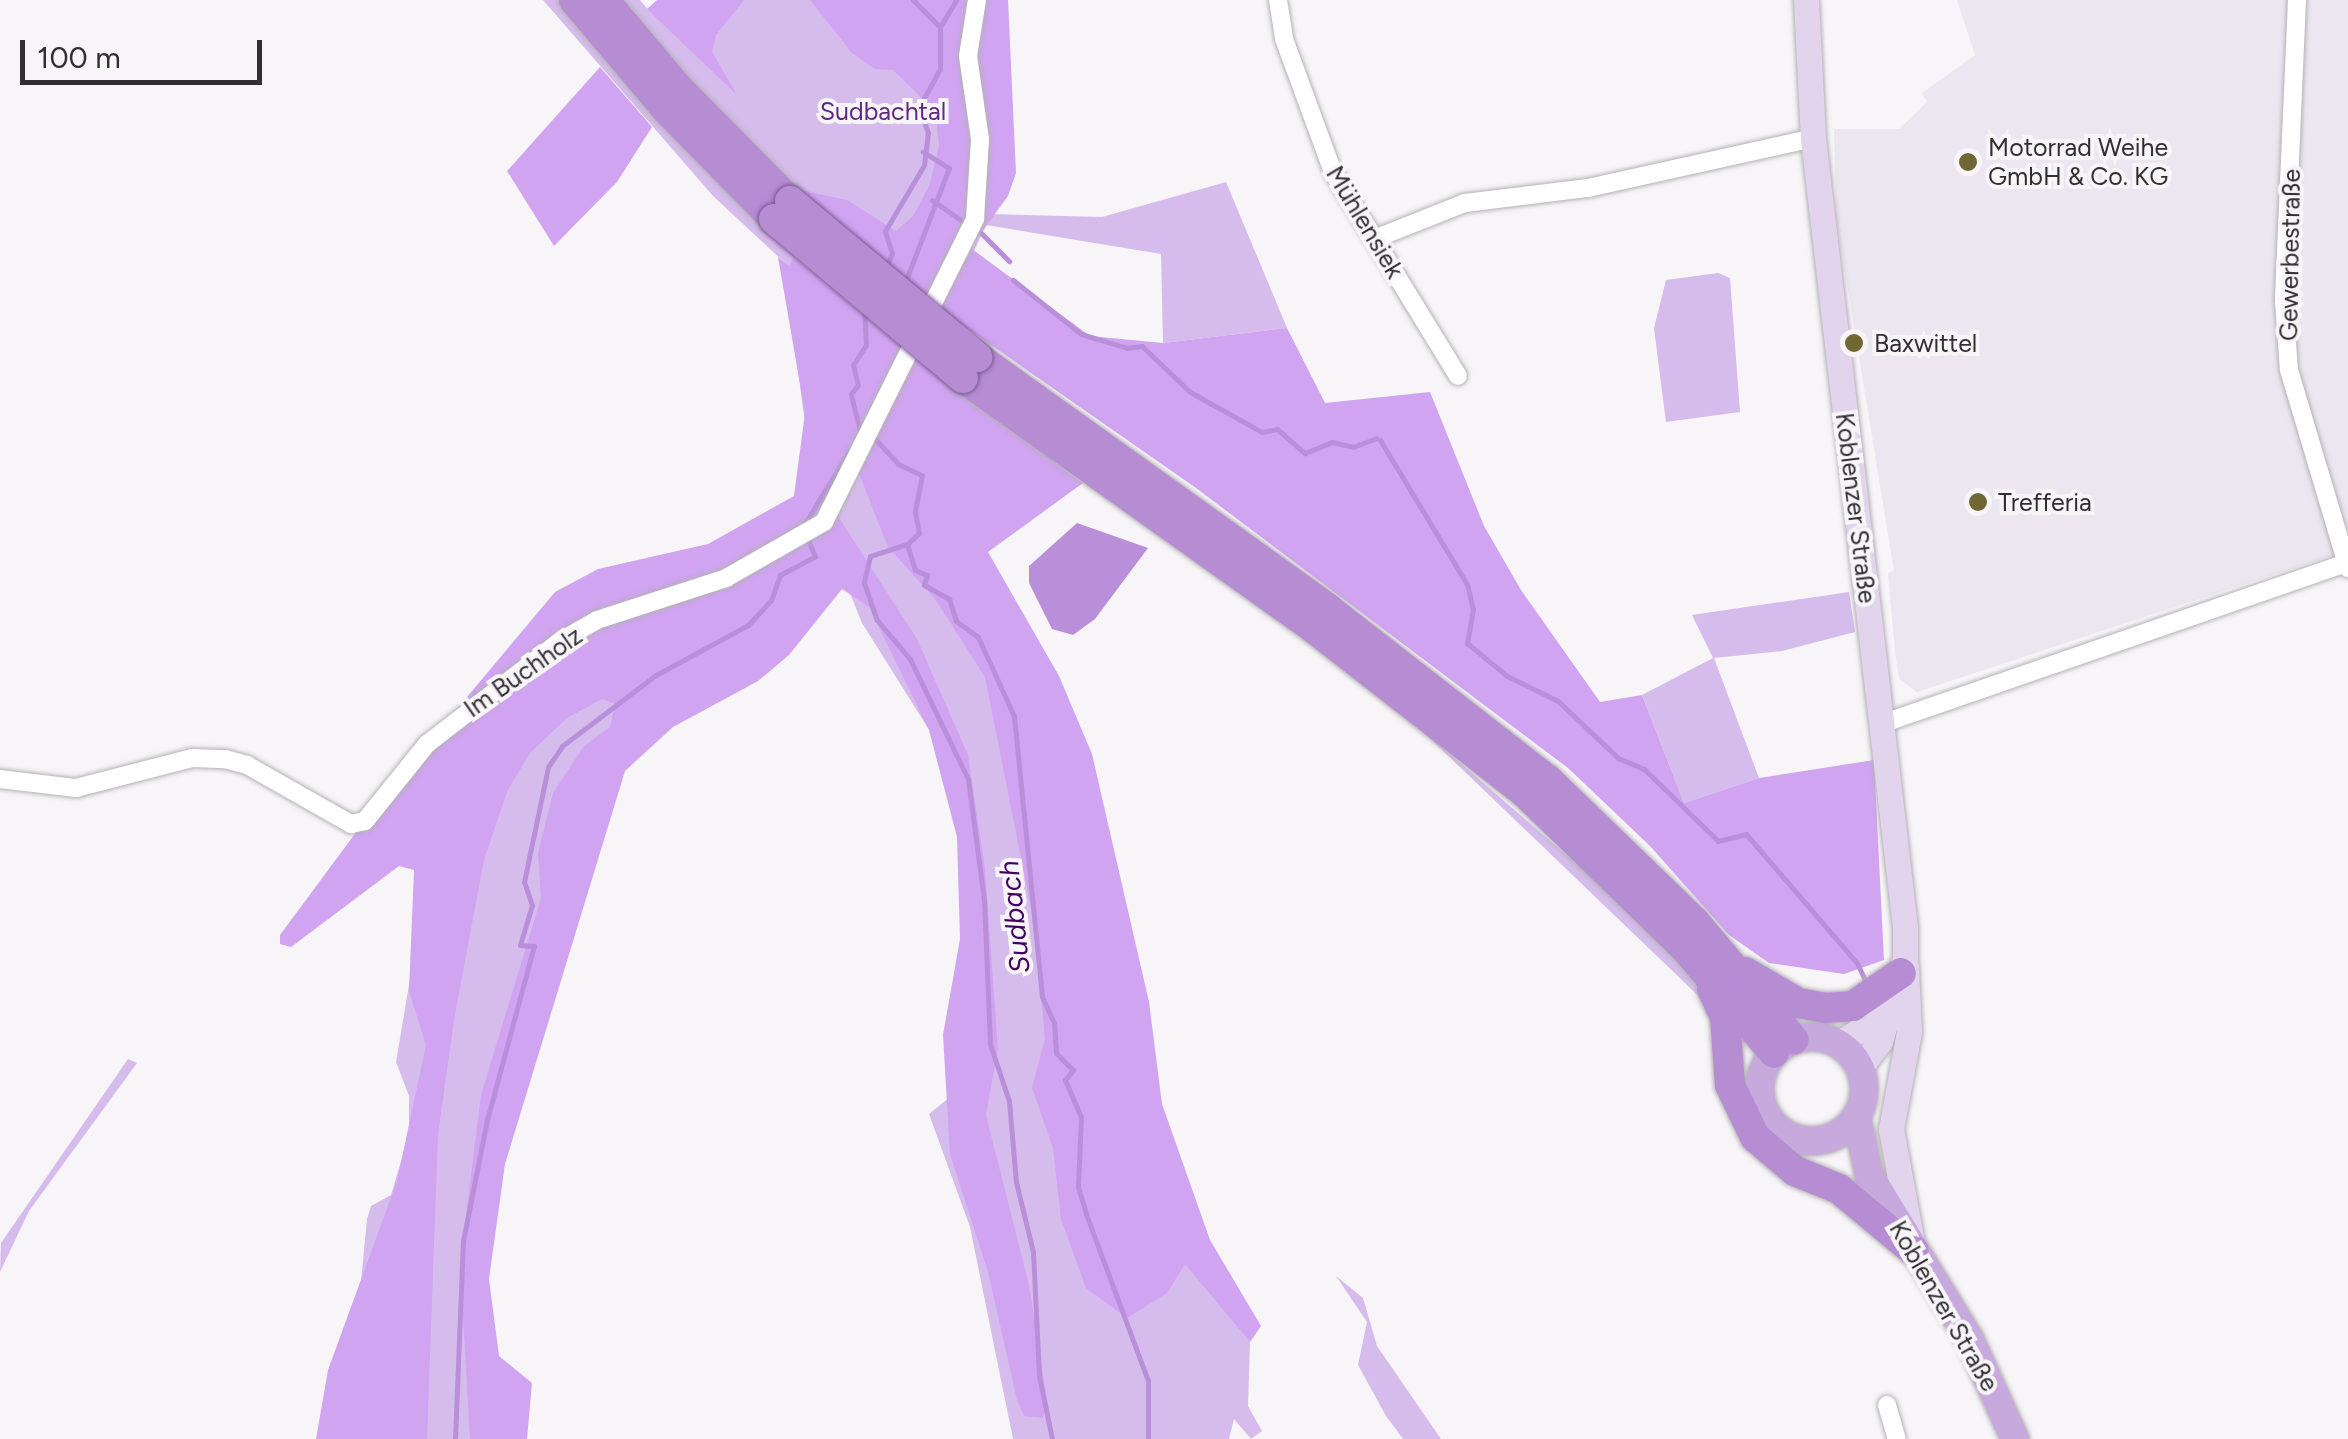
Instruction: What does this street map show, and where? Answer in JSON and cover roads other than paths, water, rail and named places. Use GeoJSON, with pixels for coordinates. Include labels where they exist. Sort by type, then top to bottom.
{"type":"FeatureCollection","features":[{"type":"Feature","properties":{"kind":"highway"},"geometry":{"type":"LineString","coordinates":[[574,0],[666,109],[782,210],[970,368],[1524,792],[1784,1046]]}},
{"type":"Feature","properties":{"kind":"highway"},"geometry":{"type":"LineString","coordinates":[[604,0],[782,210]]}},
{"type":"Feature","properties":{"kind":"highway"},"geometry":{"type":"LineString","coordinates":[[970,368],[1442,694],[1632,856],[1730,961],[1784,1046]]}},
{"type":"Feature","properties":{"kind":"highway"},"geometry":{"type":"LineString","coordinates":[[1686,950],[1725,1016],[1730,1085],[1755,1137],[1776,1159],[1874,1214],[1914,1251]]}},
{"type":"Feature","properties":{"kind":"highway"},"geometry":{"type":"LineString","coordinates":[[1730,961],[1783,996],[1825,1008],[1853,1006],[1903,965]]}},
{"type":"Feature","properties":{"kind":"main road","name":"Koblenzer Straße"},"geometry":{"type":"LineString","coordinates":[[1806,0],[1813,138],[1884,723],[1903,965],[1880,1041],[1860,1068],[1865,1093],[1856,1118],[1869,1175],[1970,1340],[2015,1439]]}},
{"type":"Feature","properties":{"kind":"main road"},"geometry":{"type":"LineString","coordinates":[[1903,965],[1911,1003],[1892,1129],[1914,1251]]}},
{"type":"Feature","properties":{"kind":"main road"},"geometry":{"type":"LineString","coordinates":[[1784,1046],[1839,1043],[1887,1013]]}},
{"type":"Feature","properties":{"kind":"main road"},"geometry":{"type":"LineString","coordinates":[[1839,1043],[1860,1068]]}},
{"type":"Feature","properties":{"kind":"main road","name":"Koblenzer Straße"},"geometry":{"type":"LineString","coordinates":[[1784,1046],[1761,1078],[1769,1119],[1791,1137],[1819,1141],[1869,1175]]}},
{"type":"Feature","properties":{"kind":"main road"},"geometry":{"type":"LineString","coordinates":[[1819,1141],[1856,1118]]}},
{"type":"Feature","properties":{"kind":"street","name":"Im Buchholz"},"geometry":{"type":"LineString","coordinates":[[0,780],[76,788],[192,758],[225,760],[247,765],[351,824],[365,821],[427,744],[559,642],[597,620],[726,578],[824,522],[946,285],[975,219],[980,139],[968,56],[977,0]]}},
{"type":"Feature","properties":{"kind":"street","name":"Mühlensiek"},"geometry":{"type":"LineString","coordinates":[[1278,0],[1284,39],[1332,172],[1458,376]]}},
{"type":"Feature","properties":{"kind":"street","name":"Gewerbestraße"},"geometry":{"type":"LineString","coordinates":[[1884,723],[2346,566],[2289,370],[2284,301],[2296,0]]}},
{"type":"Feature","properties":{"kind":"street"},"geometry":{"type":"LineString","coordinates":[[1374,238],[1465,202],[1588,188],[1813,138]]}},
{"type":"Feature","properties":{"kind":"street"},"geometry":{"type":"LineString","coordinates":[[1887,1405],[1898,1439]]}},
{"type":"Feature","properties":{"kind":"waterway","name":"Sudbach"},"geometry":{"type":"LineString","coordinates":[[913,0],[940,27]]}},
{"type":"Feature","properties":{"kind":"waterway","name":"Sudbach"},"geometry":{"type":"LineString","coordinates":[[886,268],[892,253],[885,231],[924,165],[928,133],[919,107],[940,69],[940,27],[956,0]]}},
{"type":"Feature","properties":{"kind":"waterway","name":"Sudbach"},"geometry":{"type":"LineString","coordinates":[[906,280],[949,168],[923,152]]}},
{"type":"Feature","properties":{"kind":"waterway"},"geometry":{"type":"LineString","coordinates":[[932,200],[961,220]]}},
{"type":"Feature","properties":{"kind":"waterway"},"geometry":{"type":"LineString","coordinates":[[981,233],[1009,261]]}},
{"type":"Feature","properties":{"kind":"waterway"},"geometry":{"type":"LineString","coordinates":[[1013,280],[1081,334],[1127,348],[1142,346],[1190,392],[1262,432],[1277,429],[1305,453],[1332,442],[1353,447],[1376,438]]}},
{"type":"Feature","properties":{"kind":"waterway","name":"Sudbach"},"geometry":{"type":"LineString","coordinates":[[860,431],[851,394],[858,385],[853,365],[866,345],[864,309]]}},
{"type":"Feature","properties":{"kind":"waterway","name":"Sudbach"},"geometry":{"type":"LineString","coordinates":[[876,440],[898,464],[922,475],[915,512],[919,533],[907,544],[915,570],[927,575],[924,585],[949,599],[956,621],[978,637],[1014,716],[1042,997],[1054,1023],[1056,1053],[1073,1070],[1065,1080],[1081,1117],[1078,1187],[1148,1381],[1148,1439]]}},
{"type":"Feature","properties":{"kind":"waterway"},"geometry":{"type":"LineString","coordinates":[[1380,440],[1467,584],[1473,609],[1467,643],[1507,676],[1558,701],[1618,758],[1644,769],[1718,841],[1746,834],[1857,963],[1866,982]]}},
{"type":"Feature","properties":{"kind":"waterway"},"geometry":{"type":"LineString","coordinates":[[804,525],[851,448]]}},
{"type":"Feature","properties":{"kind":"waterway"},"geometry":{"type":"LineString","coordinates":[[455,1439],[463,1241],[487,1120],[534,946],[520,945],[532,905],[524,882],[548,767],[562,746],[656,675],[748,625],[771,600],[780,575],[815,556],[808,540]]}},
{"type":"Feature","properties":{"kind":"waterway"},"geometry":{"type":"LineString","coordinates":[[907,544],[870,556],[864,583],[877,620],[910,659],[968,779],[984,900],[990,1044],[1009,1101],[1016,1182],[1033,1252],[1039,1376],[1052,1439]]}},
{"type":"Feature","properties":{"kind":"place","name":"Motorrad Weihe GmbH & Co. KG"},"geometry":{"type":"Point","coordinates":[1968,162]}},
{"type":"Feature","properties":{"kind":"place","name":"Baxwittel"},"geometry":{"type":"Point","coordinates":[1854,343]}},
{"type":"Feature","properties":{"kind":"place","name":"Trefferia"},"geometry":{"type":"Point","coordinates":[1978,502]}},
{"type":"Feature","properties":{"kind":"park label","name":"Sudbachtal"},"geometry":{"type":"Point","coordinates":[883,111]}}]}
